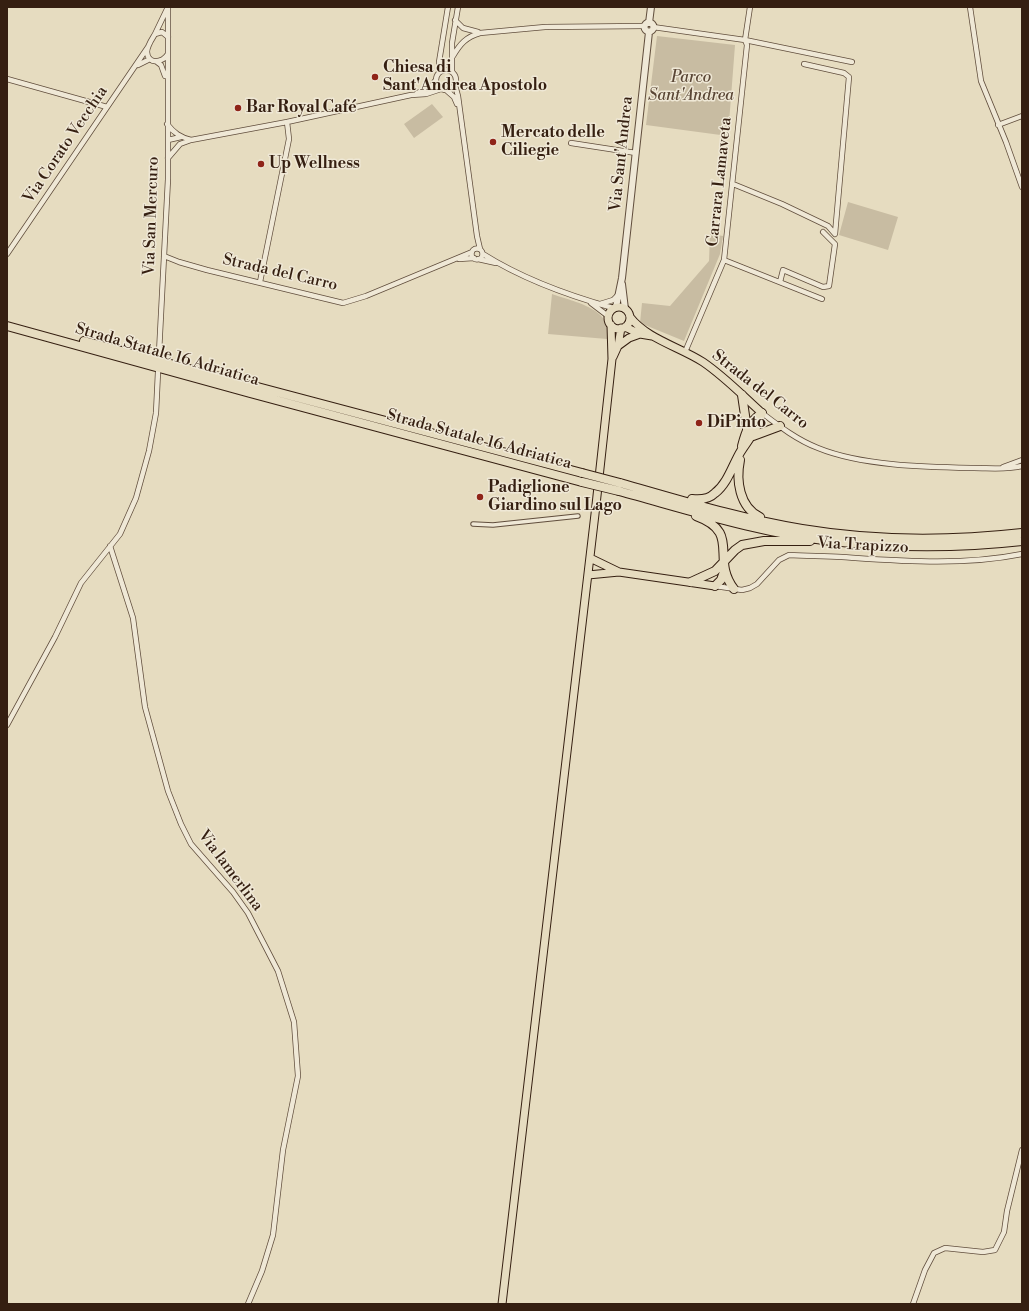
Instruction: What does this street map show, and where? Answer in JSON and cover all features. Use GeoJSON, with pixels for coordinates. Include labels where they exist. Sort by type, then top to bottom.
{"type":"FeatureCollection","features":[{"type":"Feature","properties":{"kind":"highway","name":"Strada Statale 16 Adriatica"},"geometry":{"type":"LineString","coordinates":[[7,320],[582,473],[620,487],[772,530],[831,541],[942,546],[1022,541]]}},
{"type":"Feature","properties":{"kind":"highway","name":"Strada Statale 16 Adriatica"},"geometry":{"type":"LineString","coordinates":[[7,326],[582,482],[620,487]]}},
{"type":"Feature","properties":{"kind":"highway"},"geometry":{"type":"LineString","coordinates":[[742,395],[747,430]]}},
{"type":"Feature","properties":{"kind":"highway"},"geometry":{"type":"LineString","coordinates":[[762,412],[752,420],[747,430],[741,451],[738,470],[739,485],[744,502],[752,514],[773,524]]}},
{"type":"Feature","properties":{"kind":"highway"},"geometry":{"type":"LineString","coordinates":[[663,499],[696,500],[706,498],[721,488],[741,451],[753,436],[762,412]]}},
{"type":"Feature","properties":{"kind":"highway"},"geometry":{"type":"LineString","coordinates":[[753,436],[780,426]]}},
{"type":"Feature","properties":{"kind":"highway","name":"Strada Statale 16 Adriatica"},"geometry":{"type":"LineString","coordinates":[[663,499],[773,524],[833,533],[895,538],[942,539],[1022,533]]}},
{"type":"Feature","properties":{"kind":"highway"},"geometry":{"type":"LineString","coordinates":[[663,499],[706,520],[716,527],[723,541],[721,568],[715,586]]}},
{"type":"Feature","properties":{"kind":"highway"},"geometry":{"type":"LineString","coordinates":[[691,582],[721,568],[735,550],[751,542],[831,541]]}},
{"type":"Feature","properties":{"kind":"highway"},"geometry":{"type":"LineString","coordinates":[[721,568],[734,589]]}},
{"type":"Feature","properties":{"kind":"main road"},"geometry":{"type":"LineString","coordinates":[[615,308],[625,308]]}},
{"type":"Feature","properties":{"kind":"main road","name":"Via Sant'Andrea"},"geometry":{"type":"LineString","coordinates":[[608,316],[615,308]]}},
{"type":"Feature","properties":{"kind":"main road","name":"Via Sant'Andrea"},"geometry":{"type":"LineString","coordinates":[[625,308],[630,317]]}},
{"type":"Feature","properties":{"kind":"main road"},"geometry":{"type":"LineString","coordinates":[[502,1304],[612,359],[611,325],[608,316]]}},
{"type":"Feature","properties":{"kind":"main road","name":"Strada del Carro"},"geometry":{"type":"LineString","coordinates":[[630,317],[635,324],[654,336],[686,352],[719,374],[762,412]]}},
{"type":"Feature","properties":{"kind":"main road"},"geometry":{"type":"LineString","coordinates":[[612,359],[618,346],[623,328],[629,323],[630,317]]}},
{"type":"Feature","properties":{"kind":"main road"},"geometry":{"type":"LineString","coordinates":[[611,325],[616,328],[623,328]]}},
{"type":"Feature","properties":{"kind":"main road","name":"Strada del Carro"},"geometry":{"type":"LineString","coordinates":[[623,328],[640,334],[654,336]]}},
{"type":"Feature","properties":{"kind":"main road"},"geometry":{"type":"LineString","coordinates":[[618,346],[629,338],[640,334]]}},
{"type":"Feature","properties":{"kind":"main road"},"geometry":{"type":"LineString","coordinates":[[590,558],[619,572]]}},
{"type":"Feature","properties":{"kind":"main road"},"geometry":{"type":"LineString","coordinates":[[588,575],[619,572],[715,586]]}},
{"type":"Feature","properties":{"kind":"street","name":"Via Corato Vecchia"},"geometry":{"type":"LineString","coordinates":[[7,254],[148,47],[168,7]]}},
{"type":"Feature","properties":{"kind":"street","name":"Via Corato Vecchia"},"geometry":{"type":"LineString","coordinates":[[166,80],[168,54],[168,7]]}},
{"type":"Feature","properties":{"kind":"street"},"geometry":{"type":"LineString","coordinates":[[168,140],[173,144],[180,144],[191,140],[286,122],[411,95],[425,90],[435,81],[439,72],[448,7]]}},
{"type":"Feature","properties":{"kind":"street"},"geometry":{"type":"LineString","coordinates":[[458,7],[452,43],[452,71],[456,76],[455,85],[477,236],[480,249],[483,254],[476,258],[473,250],[477,236]]}},
{"type":"Feature","properties":{"kind":"street","name":"Via Sant'Andrea"},"geometry":{"type":"LineString","coordinates":[[615,308],[622,278],[651,7]]}},
{"type":"Feature","properties":{"kind":"street","name":"Carrara Lamaveta"},"geometry":{"type":"LineString","coordinates":[[686,352],[724,260],[747,45],[745,40],[750,7]]}},
{"type":"Feature","properties":{"kind":"street"},"geometry":{"type":"LineString","coordinates":[[970,7],[981,81],[1022,187]]}},
{"type":"Feature","properties":{"kind":"street"},"geometry":{"type":"LineString","coordinates":[[455,20],[463,28],[480,33]]}},
{"type":"Feature","properties":{"kind":"street"},"geometry":{"type":"LineString","coordinates":[[453,56],[464,40],[470,35],[480,33],[545,27],[649,27],[745,40],[852,62]]}},
{"type":"Feature","properties":{"kind":"street"},"geometry":{"type":"LineString","coordinates":[[155,34],[162,32],[168,37]]}},
{"type":"Feature","properties":{"kind":"street"},"geometry":{"type":"LineString","coordinates":[[148,47],[148,56],[150,59],[161,65],[166,80]]}},
{"type":"Feature","properties":{"kind":"street"},"geometry":{"type":"LineString","coordinates":[[157,62],[162,61],[168,54]]}},
{"type":"Feature","properties":{"kind":"street","name":"Via Corato Vecchia"},"geometry":{"type":"LineString","coordinates":[[132,70],[140,62],[150,59]]}},
{"type":"Feature","properties":{"kind":"street"},"geometry":{"type":"LineString","coordinates":[[733,184],[782,204],[828,226],[835,234],[849,77],[844,72],[804,64]]}},
{"type":"Feature","properties":{"kind":"street"},"geometry":{"type":"LineString","coordinates":[[439,72],[445,70],[452,71]]}},
{"type":"Feature","properties":{"kind":"street"},"geometry":{"type":"LineString","coordinates":[[7,79],[107,107]]}},
{"type":"Feature","properties":{"kind":"street","name":"Via San Mercuro"},"geometry":{"type":"LineString","coordinates":[[159,353],[168,158],[166,80]]}},
{"type":"Feature","properties":{"kind":"street"},"geometry":{"type":"LineString","coordinates":[[435,81],[443,90],[454,97],[459,108]]}},
{"type":"Feature","properties":{"kind":"street"},"geometry":{"type":"LineString","coordinates":[[411,95],[426,94],[443,90],[455,85]]}},
{"type":"Feature","properties":{"kind":"street"},"geometry":{"type":"LineString","coordinates":[[998,125],[1022,116]]}},
{"type":"Feature","properties":{"kind":"street"},"geometry":{"type":"LineString","coordinates":[[260,282],[289,139],[286,122]]}},
{"type":"Feature","properties":{"kind":"street"},"geometry":{"type":"LineString","coordinates":[[167,124],[181,137],[191,140]]}},
{"type":"Feature","properties":{"kind":"street"},"geometry":{"type":"LineString","coordinates":[[168,140],[181,137]]}},
{"type":"Feature","properties":{"kind":"street"},"geometry":{"type":"LineString","coordinates":[[571,143],[636,153]]}},
{"type":"Feature","properties":{"kind":"street"},"geometry":{"type":"LineString","coordinates":[[168,158],[180,144]]}},
{"type":"Feature","properties":{"kind":"street"},"geometry":{"type":"LineString","coordinates":[[780,282],[783,270],[823,287],[830,286],[835,244],[823,232]]}},
{"type":"Feature","properties":{"kind":"street"},"geometry":{"type":"LineString","coordinates":[[473,250],[480,249]]}},
{"type":"Feature","properties":{"kind":"street","name":"Strada del Carro"},"geometry":{"type":"LineString","coordinates":[[164,256],[206,270],[343,303],[366,296],[473,250]]}},
{"type":"Feature","properties":{"kind":"street","name":"Strada del Carro"},"geometry":{"type":"LineString","coordinates":[[483,254],[499,264]]}},
{"type":"Feature","properties":{"kind":"street","name":"Strada del Carro"},"geometry":{"type":"LineString","coordinates":[[455,259],[476,258],[499,264],[590,302],[615,308]]}},
{"type":"Feature","properties":{"kind":"street"},"geometry":{"type":"LineString","coordinates":[[724,260],[822,298]]}},
{"type":"Feature","properties":{"kind":"street","name":"Via Sant'Andrea"},"geometry":{"type":"LineString","coordinates":[[622,278],[625,308]]}},
{"type":"Feature","properties":{"kind":"street"},"geometry":{"type":"LineString","coordinates":[[600,304],[613,300],[618,295]]}},
{"type":"Feature","properties":{"kind":"street","name":"Strada del Carro"},"geometry":{"type":"LineString","coordinates":[[590,302],[608,316]]}},
{"type":"Feature","properties":{"kind":"street"},"geometry":{"type":"LineString","coordinates":[[7,725],[55,637],[81,583],[120,534],[136,498],[149,451],[156,413],[158,372]]}},
{"type":"Feature","properties":{"kind":"street","name":"Strada del Carro"},"geometry":{"type":"LineString","coordinates":[[762,412],[780,426],[817,448],[853,458],[912,465],[1009,469],[1022,466]]}},
{"type":"Feature","properties":{"kind":"street","name":"Strada del Carro"},"geometry":{"type":"LineString","coordinates":[[995,468],[1009,466],[1022,460]]}},
{"type":"Feature","properties":{"kind":"street"},"geometry":{"type":"LineString","coordinates":[[473,524],[493,525],[578,516]]}},
{"type":"Feature","properties":{"kind":"street","name":"Via lamerlina"},"geometry":{"type":"LineString","coordinates":[[110,546],[133,618],[145,707],[168,791],[181,824],[191,844],[233,892],[248,914],[278,971],[294,1022],[298,1076],[282,1150],[273,1235],[262,1271],[248,1304]]}},
{"type":"Feature","properties":{"kind":"street","name":"Via Trapizzo"},"geometry":{"type":"LineString","coordinates":[[715,586],[734,589],[750,588],[757,584],[779,560],[790,555],[873,560],[949,562],[994,560],[1022,554]]}},
{"type":"Feature","properties":{"kind":"street"},"geometry":{"type":"LineString","coordinates":[[913,1304],[925,1270],[934,1253],[945,1248],[983,1252],[994,1250],[1004,1232],[1007,1211],[1022,1150]]}},
{"type":"Feature","properties":{"kind":"green space","name":"Parco Sant'Andrea"},"geometry":{"type":"Polygon","coordinates":[[[657,36],[735,45],[728,136],[646,125],[657,36]]]}},
{"type":"Feature","properties":{"kind":"green space"},"geometry":{"type":"Polygon","coordinates":[[[432,104],[443,117],[414,138],[404,124],[432,104]]]}},
{"type":"Feature","properties":{"kind":"green space"},"geometry":{"type":"Polygon","coordinates":[[[848,202],[898,217],[888,250],[839,235],[848,202]]]}},
{"type":"Feature","properties":{"kind":"green space"},"geometry":{"type":"Polygon","coordinates":[[[710,234],[723,236],[720,254],[684,341],[640,323],[642,303],[670,306],[709,261],[710,234]]]}},
{"type":"Feature","properties":{"kind":"green space"},"geometry":{"type":"Polygon","coordinates":[[[552,294],[591,308],[599,314],[605,320],[608,329],[607,339],[548,334],[552,294]]]}},
{"type":"Feature","properties":{"kind":"place","name":"Chiesa di Sant'Andrea Apostolo"},"geometry":{"type":"Point","coordinates":[375,77]}},
{"type":"Feature","properties":{"kind":"place","name":"Bar Royal Café"},"geometry":{"type":"Point","coordinates":[238,108]}},
{"type":"Feature","properties":{"kind":"place","name":"Mercato delle Ciliegie"},"geometry":{"type":"Point","coordinates":[493,142]}},
{"type":"Feature","properties":{"kind":"place","name":"Up Wellness"},"geometry":{"type":"Point","coordinates":[261,164]}},
{"type":"Feature","properties":{"kind":"place","name":"DiPinto"},"geometry":{"type":"Point","coordinates":[699,423]}},
{"type":"Feature","properties":{"kind":"place","name":"Padiglione Giardino sul Lago"},"geometry":{"type":"Point","coordinates":[480,497]}}]}
